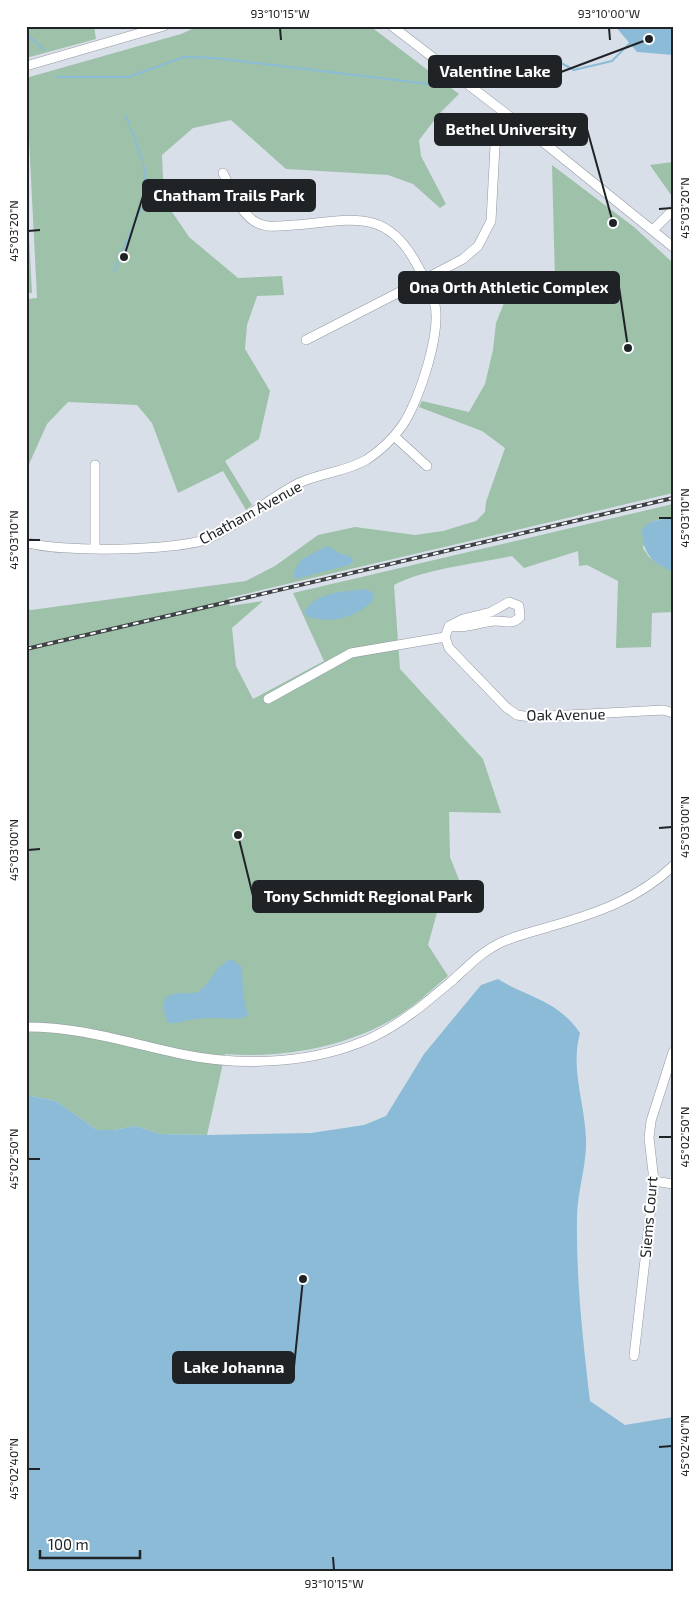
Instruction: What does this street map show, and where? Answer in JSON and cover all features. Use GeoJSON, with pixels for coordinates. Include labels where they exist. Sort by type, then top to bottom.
{"type":"FeatureCollection","features":[{"type":"Feature","properties":{"kind":"street"},"geometry":{"type":"LineString","coordinates":[[26,66],[140,30],[164,26]]}},
{"type":"Feature","properties":{"kind":"street"},"geometry":{"type":"LineString","coordinates":[[392,26],[673,247]]}},
{"type":"Feature","properties":{"kind":"street"},"geometry":{"type":"LineString","coordinates":[[306,340],[425,279],[471,253],[484,239],[492,215],[495,146],[510,118]]}},
{"type":"Feature","properties":{"kind":"street","name":"Chatham Avenue"},"geometry":{"type":"LineString","coordinates":[[26,542],[56,548],[170,548],[203,541],[299,484],[365,460],[394,436],[415,402],[436,332],[438,311],[425,279],[404,243],[390,230],[380,224],[356,220],[275,227],[259,224],[243,210],[223,173]]}},
{"type":"Feature","properties":{"kind":"street"},"geometry":{"type":"LineString","coordinates":[[653,230],[673,210]]}},
{"type":"Feature","properties":{"kind":"street"},"geometry":{"type":"LineString","coordinates":[[394,436],[428,466]]}},
{"type":"Feature","properties":{"kind":"street"},"geometry":{"type":"LineString","coordinates":[[95,465],[95,548]]}},
{"type":"Feature","properties":{"kind":"street"},"geometry":{"type":"LineString","coordinates":[[268,699],[351,653],[445,637],[449,626],[463,619],[491,612],[509,602],[517,604],[521,610],[520,617],[515,622],[494,621],[463,628],[449,626]]}},
{"type":"Feature","properties":{"kind":"street","name":"Oak Avenue"},"geometry":{"type":"LineString","coordinates":[[445,637],[449,648],[507,708],[517,715],[530,717],[664,710],[673,713]]}},
{"type":"Feature","properties":{"kind":"street"},"geometry":{"type":"LineString","coordinates":[[26,1027],[103,1034],[185,1055],[224,1060],[272,1060],[334,1050],[370,1038],[402,1021],[478,957],[502,942],[609,908],[644,890],[673,866]]}},
{"type":"Feature","properties":{"kind":"street","name":"Siems Court"},"geometry":{"type":"LineString","coordinates":[[634,1356],[654,1181],[649,1138],[651,1121],[673,1052]]}},
{"type":"Feature","properties":{"kind":"street"},"geometry":{"type":"LineString","coordinates":[[654,1181],[673,1184]]}},
{"type":"Feature","properties":{"kind":"green space"},"geometry":{"type":"Polygon","coordinates":[[[26,26],[94,26],[96,39],[26,58],[26,26]]]}},
{"type":"Feature","properties":{"kind":"green space"},"geometry":{"type":"Polygon","coordinates":[[[199,26],[370,26],[459,94],[440,113],[419,140],[421,156],[446,204],[440,208],[413,184],[388,175],[286,169],[231,120],[193,128],[162,155],[164,200],[189,237],[238,278],[282,276],[284,295],[257,296],[247,325],[245,349],[270,391],[259,439],[225,461],[252,505],[246,510],[223,471],[178,493],[152,423],[137,405],[68,402],[47,424],[26,471],[26,299],[37,298],[26,78],[181,34],[199,26]]]}},
{"type":"Feature","properties":{"kind":"green space"},"geometry":{"type":"Polygon","coordinates":[[[673,162],[673,198],[650,165],[673,162]]]}},
{"type":"Feature","properties":{"kind":"green space"},"geometry":{"type":"Polygon","coordinates":[[[552,165],[634,227],[673,263],[673,493],[228,598],[230,606],[263,601],[232,628],[236,666],[253,699],[324,661],[293,593],[673,504],[673,517],[650,522],[643,548],[649,557],[673,572],[673,612],[652,613],[651,647],[616,648],[618,581],[587,565],[579,566],[578,551],[524,568],[512,556],[468,564],[420,575],[394,585],[400,669],[483,759],[501,813],[449,812],[450,857],[465,895],[438,909],[428,945],[448,976],[404,1012],[363,1034],[341,1042],[294,1052],[248,1055],[225,1054],[207,1135],[160,1134],[136,1126],[113,1130],[97,1130],[56,1101],[26,1095],[26,608],[31,610],[246,581],[275,566],[318,535],[355,527],[415,535],[443,531],[476,521],[485,512],[486,502],[505,448],[482,431],[419,407],[422,401],[469,412],[485,384],[493,350],[496,323],[504,303],[555,280],[552,165]]]}},
{"type":"Feature","properties":{"kind":"green space"},"geometry":{"type":"Polygon","coordinates":[[[26,237],[29,237],[32,293],[26,293],[26,237]]]}},
{"type":"Feature","properties":{"kind":"water"},"geometry":{"type":"Polygon","coordinates":[[[615,26],[673,26],[673,55],[637,52],[615,26]]]}},
{"type":"Feature","properties":{"kind":"water"},"geometry":{"type":"Polygon","coordinates":[[[673,517],[673,572],[649,556],[644,545],[642,529],[650,522],[673,517]]]}},
{"type":"Feature","properties":{"kind":"water"},"geometry":{"type":"Polygon","coordinates":[[[327,546],[341,554],[352,557],[353,561],[349,565],[295,579],[293,573],[302,559],[327,546]]]}},
{"type":"Feature","properties":{"kind":"water"},"geometry":{"type":"Polygon","coordinates":[[[366,589],[374,594],[372,602],[349,616],[324,620],[306,616],[304,612],[309,605],[323,596],[366,589]]]}},
{"type":"Feature","properties":{"kind":"water"},"geometry":{"type":"Polygon","coordinates":[[[231,959],[242,967],[243,994],[248,1016],[236,1019],[202,1018],[168,1023],[163,1008],[168,996],[178,993],[198,992],[206,985],[220,966],[231,959]]]}},
{"type":"Feature","properties":{"kind":"water"},"geometry":{"type":"Polygon","coordinates":[[[498,979],[552,1006],[562,1013],[580,1033],[577,1046],[577,1073],[585,1126],[586,1149],[577,1208],[577,1241],[580,1310],[590,1401],[625,1425],[673,1417],[673,1571],[26,1571],[26,1095],[56,1101],[97,1130],[113,1130],[136,1126],[160,1134],[207,1135],[311,1133],[364,1125],[386,1116],[424,1054],[481,985],[498,979]]]}},
{"type":"Feature","properties":{"kind":"waterway"},"geometry":{"type":"LineString","coordinates":[[26,33],[44,50]]}},
{"type":"Feature","properties":{"kind":"waterway"},"geometry":{"type":"LineString","coordinates":[[469,70],[484,57],[550,57],[574,70],[612,61],[630,43]]}},
{"type":"Feature","properties":{"kind":"waterway"},"geometry":{"type":"LineString","coordinates":[[56,77],[129,77],[184,57],[214,58],[436,85]]}},
{"type":"Feature","properties":{"kind":"waterway"},"geometry":{"type":"LineString","coordinates":[[126,116],[129,124]]}},
{"type":"Feature","properties":{"kind":"waterway"},"geometry":{"type":"LineString","coordinates":[[131,128],[142,160]]}},
{"type":"Feature","properties":{"kind":"waterway"},"geometry":{"type":"LineString","coordinates":[[121,255],[142,206],[145,170],[143,165]]}},
{"type":"Feature","properties":{"kind":"waterway"},"geometry":{"type":"LineString","coordinates":[[114,271],[118,261]]}},
{"type":"Feature","properties":{"kind":"railway"},"geometry":{"type":"LineString","coordinates":[[26,649],[673,498]]}},
{"type":"Feature","properties":{"kind":"place","name":"Valentine Lake"},"geometry":{"type":"Point","coordinates":[649,39]}},
{"type":"Feature","properties":{"kind":"place","name":"Bethel University"},"geometry":{"type":"Point","coordinates":[613,223]}},
{"type":"Feature","properties":{"kind":"place","name":"Chatham Trails Park"},"geometry":{"type":"Point","coordinates":[124,257]}},
{"type":"Feature","properties":{"kind":"place","name":"Ona Orth Athletic Complex"},"geometry":{"type":"Point","coordinates":[628,348]}},
{"type":"Feature","properties":{"kind":"place","name":"Tony Schmidt Regional Park"},"geometry":{"type":"Point","coordinates":[238,835]}},
{"type":"Feature","properties":{"kind":"place","name":"Lake Johanna"},"geometry":{"type":"Point","coordinates":[303,1279]}}]}
